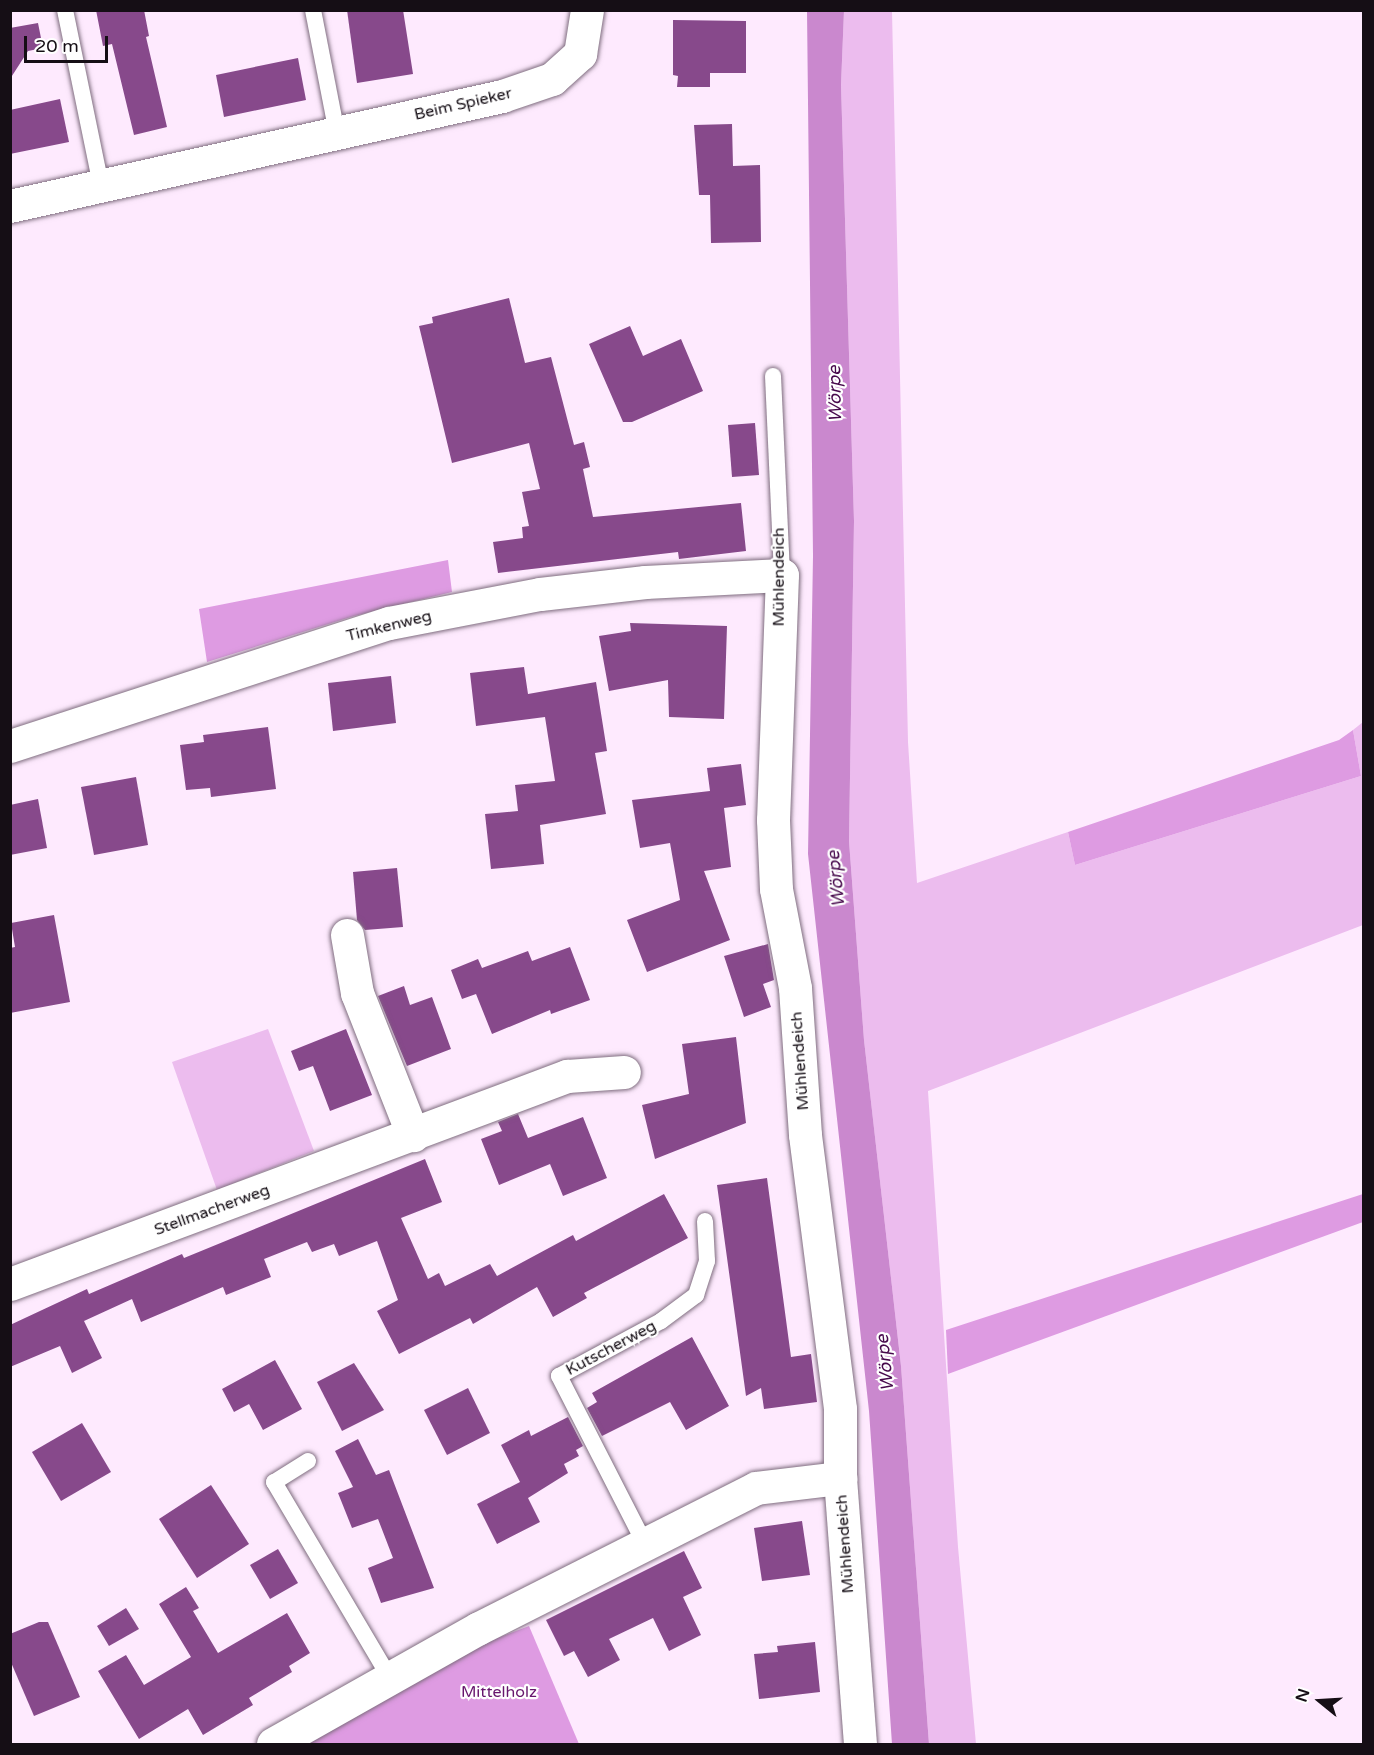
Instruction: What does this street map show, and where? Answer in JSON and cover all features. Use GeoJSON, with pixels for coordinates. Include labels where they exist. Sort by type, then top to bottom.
{"type":"FeatureCollection","features":[{"type":"Feature","properties":{"kind":"street","name":"Beim Spieker"},"geometry":{"type":"LineString","coordinates":[[10,206],[502,96],[552,79],[580,54],[587,10]]}},
{"type":"Feature","properties":{"kind":"street","name":"Timkenweg"},"geometry":{"type":"LineString","coordinates":[[10,746],[389,623],[540,594],[645,582],[782,575]]}},
{"type":"Feature","properties":{"kind":"street","name":"Mühlendeich"},"geometry":{"type":"LineString","coordinates":[[782,575],[773,820],[776,889],[795,988],[805,1135],[840,1409],[840,1478],[860,1744]]}},
{"type":"Feature","properties":{"kind":"street"},"geometry":{"type":"LineString","coordinates":[[347,935],[357,993],[413,1135]]}},
{"type":"Feature","properties":{"kind":"street","name":"Stellmacherweg"},"geometry":{"type":"LineString","coordinates":[[12,1279],[413,1135],[567,1076],[624,1072]]}},
{"type":"Feature","properties":{"kind":"street"},"geometry":{"type":"LineString","coordinates":[[273,1744],[390,1678],[756,1488],[840,1478]]}},
{"type":"Feature","properties":{"kind":"lane"},"geometry":{"type":"LineString","coordinates":[[65,10],[101,186]]}},
{"type":"Feature","properties":{"kind":"lane"},"geometry":{"type":"LineString","coordinates":[[313,10],[337,133]]}},
{"type":"Feature","properties":{"kind":"lane","name":"Mühlendeich"},"geometry":{"type":"LineString","coordinates":[[773,376],[782,575]]}},
{"type":"Feature","properties":{"kind":"lane","name":"Kutscherweg"},"geometry":{"type":"LineString","coordinates":[[645,1544],[559,1376],[661,1322],[696,1295],[707,1261],[705,1221]]}},
{"type":"Feature","properties":{"kind":"lane"},"geometry":{"type":"LineString","coordinates":[[308,1461],[274,1482],[390,1678]]}},
{"type":"Feature","properties":{"kind":"shaded area"},"geometry":{"type":"Polygon","coordinates":[[[844,11],[892,11],[908,742],[917,883],[1068,832],[1075,865],[1361,776],[1353,730],[1363,722],[1363,925],[928,1091],[958,1547],[976,1744],[929,1744],[901,1366],[864,1040],[849,841],[854,521],[841,85],[844,11]]]}},
{"type":"Feature","properties":{"kind":"shaded area"},"geometry":{"type":"Polygon","coordinates":[[[268,1029],[314,1151],[217,1190],[172,1062],[268,1029]]]}},
{"type":"Feature","properties":{"kind":"green space"},"geometry":{"type":"Polygon","coordinates":[[[448,560],[452,592],[354,616],[207,662],[199,609],[448,560]]]}},
{"type":"Feature","properties":{"kind":"green space"},"geometry":{"type":"Polygon","coordinates":[[[1353,730],[1361,776],[1075,865],[1068,832],[1339,740],[1353,730]]]}},
{"type":"Feature","properties":{"kind":"green space"},"geometry":{"type":"Polygon","coordinates":[[[1363,1194],[1363,1222],[948,1374],[946,1330],[1363,1194]]]}},
{"type":"Feature","properties":{"kind":"green space","name":"Mittelholz"},"geometry":{"type":"Polygon","coordinates":[[[529,1626],[579,1744],[303,1744],[468,1649],[529,1626]]]}},
{"type":"Feature","properties":{"kind":"water","name":"Wörpe"},"geometry":{"type":"Polygon","coordinates":[[[807,11],[844,11],[841,85],[854,521],[849,841],[864,1040],[901,1366],[929,1744],[892,1744],[869,1411],[808,854],[813,556],[807,11]]]}},
{"type":"Feature","properties":{"kind":"building"},"geometry":{"type":"Polygon","coordinates":[[[96,10],[144,10],[149,36],[146,37],[167,127],[134,135],[112,44],[103,46],[96,10]]]}},
{"type":"Feature","properties":{"kind":"building"},"geometry":{"type":"Polygon","coordinates":[[[347,10],[403,10],[413,74],[357,83],[347,10]]]}},
{"type":"Feature","properties":{"kind":"building"},"geometry":{"type":"Polygon","coordinates":[[[673,20],[746,21],[746,73],[710,73],[710,87],[677,87],[678,76],[673,75],[673,20]]]}},
{"type":"Feature","properties":{"kind":"building"},"geometry":{"type":"Polygon","coordinates":[[[38,23],[43,48],[28,51],[10,79],[10,28],[38,23]]]}},
{"type":"Feature","properties":{"kind":"building"},"geometry":{"type":"Polygon","coordinates":[[[298,58],[306,100],[224,117],[216,75],[298,58]]]}},
{"type":"Feature","properties":{"kind":"building"},"geometry":{"type":"Polygon","coordinates":[[[60,99],[69,142],[10,154],[10,110],[60,99]]]}},
{"type":"Feature","properties":{"kind":"building"},"geometry":{"type":"Polygon","coordinates":[[[732,124],[733,166],[760,165],[761,242],[711,243],[710,195],[699,195],[694,125],[732,124]]]}},
{"type":"Feature","properties":{"kind":"building"},"geometry":{"type":"Polygon","coordinates":[[[509,298],[525,363],[551,357],[574,445],[584,442],[590,467],[583,469],[593,517],[741,503],[746,551],[679,559],[678,552],[498,573],[493,542],[523,538],[522,527],[529,526],[522,492],[540,489],[529,443],[452,463],[419,326],[433,323],[432,317],[509,298]]]}},
{"type":"Feature","properties":{"kind":"building"},"geometry":{"type":"Polygon","coordinates":[[[630,326],[643,356],[681,339],[703,391],[632,422],[623,422],[589,344],[630,326]]]}},
{"type":"Feature","properties":{"kind":"building"},"geometry":{"type":"Polygon","coordinates":[[[755,423],[759,475],[732,477],[728,425],[755,423]]]}},
{"type":"Feature","properties":{"kind":"building"},"geometry":{"type":"Polygon","coordinates":[[[630,623],[727,626],[724,719],[669,717],[668,680],[609,691],[599,636],[631,631],[630,623]]]}},
{"type":"Feature","properties":{"kind":"building"},"geometry":{"type":"Polygon","coordinates":[[[524,667],[528,694],[596,682],[607,751],[595,753],[606,814],[540,825],[544,864],[491,869],[485,814],[518,811],[515,785],[555,781],[545,717],[476,726],[470,673],[524,667]]]}},
{"type":"Feature","properties":{"kind":"building"},"geometry":{"type":"Polygon","coordinates":[[[391,676],[396,723],[333,731],[328,683],[391,676]]]}},
{"type":"Feature","properties":{"kind":"building"},"geometry":{"type":"Polygon","coordinates":[[[268,727],[276,789],[211,797],[210,788],[186,790],[180,745],[204,742],[203,735],[268,727]]]}},
{"type":"Feature","properties":{"kind":"building"},"geometry":{"type":"Polygon","coordinates":[[[741,764],[746,805],[724,808],[731,867],[704,871],[730,940],[647,972],[627,920],[680,900],[670,843],[640,848],[632,800],[710,791],[707,768],[741,764]]]}},
{"type":"Feature","properties":{"kind":"building"},"geometry":{"type":"Polygon","coordinates":[[[136,777],[148,845],[94,855],[81,787],[136,777]]]}},
{"type":"Feature","properties":{"kind":"building"},"geometry":{"type":"Polygon","coordinates":[[[38,799],[47,848],[10,855],[10,805],[38,799]]]}},
{"type":"Feature","properties":{"kind":"building"},"geometry":{"type":"Polygon","coordinates":[[[397,868],[403,927],[365,930],[357,920],[353,872],[397,868]]]}},
{"type":"Feature","properties":{"kind":"building"},"geometry":{"type":"Polygon","coordinates":[[[54,915],[70,1002],[10,1013],[10,948],[15,947],[11,923],[54,915]]]}},
{"type":"Feature","properties":{"kind":"building"},"geometry":{"type":"Polygon","coordinates":[[[768,944],[774,980],[763,984],[771,1007],[744,1017],[724,956],[768,944]]]}},
{"type":"Feature","properties":{"kind":"building"},"geometry":{"type":"Polygon","coordinates":[[[570,947],[590,1000],[551,1014],[550,1010],[492,1034],[476,994],[462,999],[451,970],[478,959],[482,968],[528,951],[532,961],[570,947]]]}},
{"type":"Feature","properties":{"kind":"building"},"geometry":{"type":"Polygon","coordinates":[[[404,986],[410,1005],[432,997],[451,1049],[407,1066],[378,996],[404,986]]]}},
{"type":"Feature","properties":{"kind":"building"},"geometry":{"type":"Polygon","coordinates":[[[346,1029],[372,1095],[330,1111],[313,1066],[299,1071],[291,1051],[346,1029]]]}},
{"type":"Feature","properties":{"kind":"building"},"geometry":{"type":"Polygon","coordinates":[[[736,1037],[746,1123],[655,1159],[642,1105],[689,1094],[682,1044],[736,1037]]]}},
{"type":"Feature","properties":{"kind":"building"},"geometry":{"type":"Polygon","coordinates":[[[518,1114],[528,1138],[583,1117],[607,1178],[563,1196],[550,1164],[499,1185],[481,1139],[502,1131],[498,1122],[518,1114]]]}},
{"type":"Feature","properties":{"kind":"building"},"geometry":{"type":"Polygon","coordinates":[[[425,1159],[442,1202],[401,1218],[428,1279],[439,1273],[445,1286],[490,1264],[497,1276],[573,1235],[576,1241],[664,1194],[688,1238],[584,1293],[587,1298],[553,1317],[537,1287],[473,1324],[470,1318],[399,1354],[377,1311],[398,1300],[377,1241],[339,1256],[334,1244],[312,1252],[307,1242],[264,1259],[271,1277],[226,1295],[223,1287],[141,1322],[132,1299],[84,1321],[102,1358],[72,1373],[60,1346],[10,1367],[10,1325],[87,1289],[89,1294],[182,1254],[184,1258],[425,1159]]]}},
{"type":"Feature","properties":{"kind":"building"},"geometry":{"type":"Polygon","coordinates":[[[767,1178],[791,1357],[811,1354],[817,1402],[764,1409],[761,1388],[746,1396],[717,1185],[767,1178]]]}},
{"type":"Feature","properties":{"kind":"building"},"geometry":{"type":"Polygon","coordinates":[[[692,1337],[729,1406],[686,1430],[670,1402],[602,1436],[587,1408],[597,1402],[592,1393],[692,1337]]]}},
{"type":"Feature","properties":{"kind":"building"},"geometry":{"type":"Polygon","coordinates":[[[275,1360],[302,1409],[263,1430],[249,1404],[234,1412],[222,1389],[275,1360]]]}},
{"type":"Feature","properties":{"kind":"building"},"geometry":{"type":"Polygon","coordinates":[[[354,1363],[384,1410],[342,1431],[317,1382],[354,1363]]]}},
{"type":"Feature","properties":{"kind":"building"},"geometry":{"type":"Polygon","coordinates":[[[468,1388],[490,1433],[447,1455],[424,1410],[468,1388]]]}},
{"type":"Feature","properties":{"kind":"building"},"geometry":{"type":"Polygon","coordinates":[[[568,1417],[583,1446],[576,1450],[579,1456],[564,1464],[568,1473],[528,1498],[540,1522],[497,1544],[477,1504],[520,1482],[501,1445],[529,1430],[531,1436],[568,1417]]]}},
{"type":"Feature","properties":{"kind":"building"},"geometry":{"type":"Polygon","coordinates":[[[82,1423],[111,1472],[61,1501],[32,1452],[82,1423]]]}},
{"type":"Feature","properties":{"kind":"building"},"geometry":{"type":"Polygon","coordinates":[[[358,1439],[376,1475],[389,1470],[434,1588],[381,1603],[368,1568],[393,1558],[378,1519],[352,1528],[338,1493],[353,1487],[335,1451],[358,1439]]]}},
{"type":"Feature","properties":{"kind":"building"},"geometry":{"type":"Polygon","coordinates":[[[211,1485],[249,1544],[197,1578],[159,1519],[211,1485]]]}},
{"type":"Feature","properties":{"kind":"building"},"geometry":{"type":"Polygon","coordinates":[[[802,1521],[810,1575],[762,1581],[754,1528],[802,1521]]]}},
{"type":"Feature","properties":{"kind":"building"},"geometry":{"type":"Polygon","coordinates":[[[278,1549],[298,1583],[270,1599],[250,1565],[278,1549]]]}},
{"type":"Feature","properties":{"kind":"building"},"geometry":{"type":"Polygon","coordinates":[[[684,1551],[702,1588],[683,1597],[701,1635],[669,1651],[653,1618],[609,1639],[620,1660],[588,1677],[574,1651],[564,1656],[546,1620],[684,1551]]]}},
{"type":"Feature","properties":{"kind":"building"},"geometry":{"type":"Polygon","coordinates":[[[186,1587],[199,1608],[193,1611],[218,1653],[287,1613],[310,1653],[289,1666],[292,1672],[249,1698],[253,1705],[203,1735],[188,1709],[139,1739],[98,1671],[126,1655],[144,1685],[191,1657],[159,1604],[186,1587]]]}},
{"type":"Feature","properties":{"kind":"building"},"geometry":{"type":"Polygon","coordinates":[[[126,1608],[139,1629],[109,1646],[97,1626],[126,1608]]]}},
{"type":"Feature","properties":{"kind":"building"},"geometry":{"type":"Polygon","coordinates":[[[39,1622],[48,1622],[80,1697],[34,1716],[10,1660],[10,1634],[39,1622]]]}},
{"type":"Feature","properties":{"kind":"building"},"geometry":{"type":"Polygon","coordinates":[[[815,1642],[820,1692],[759,1699],[754,1654],[778,1652],[777,1646],[815,1642]]]}}]}
